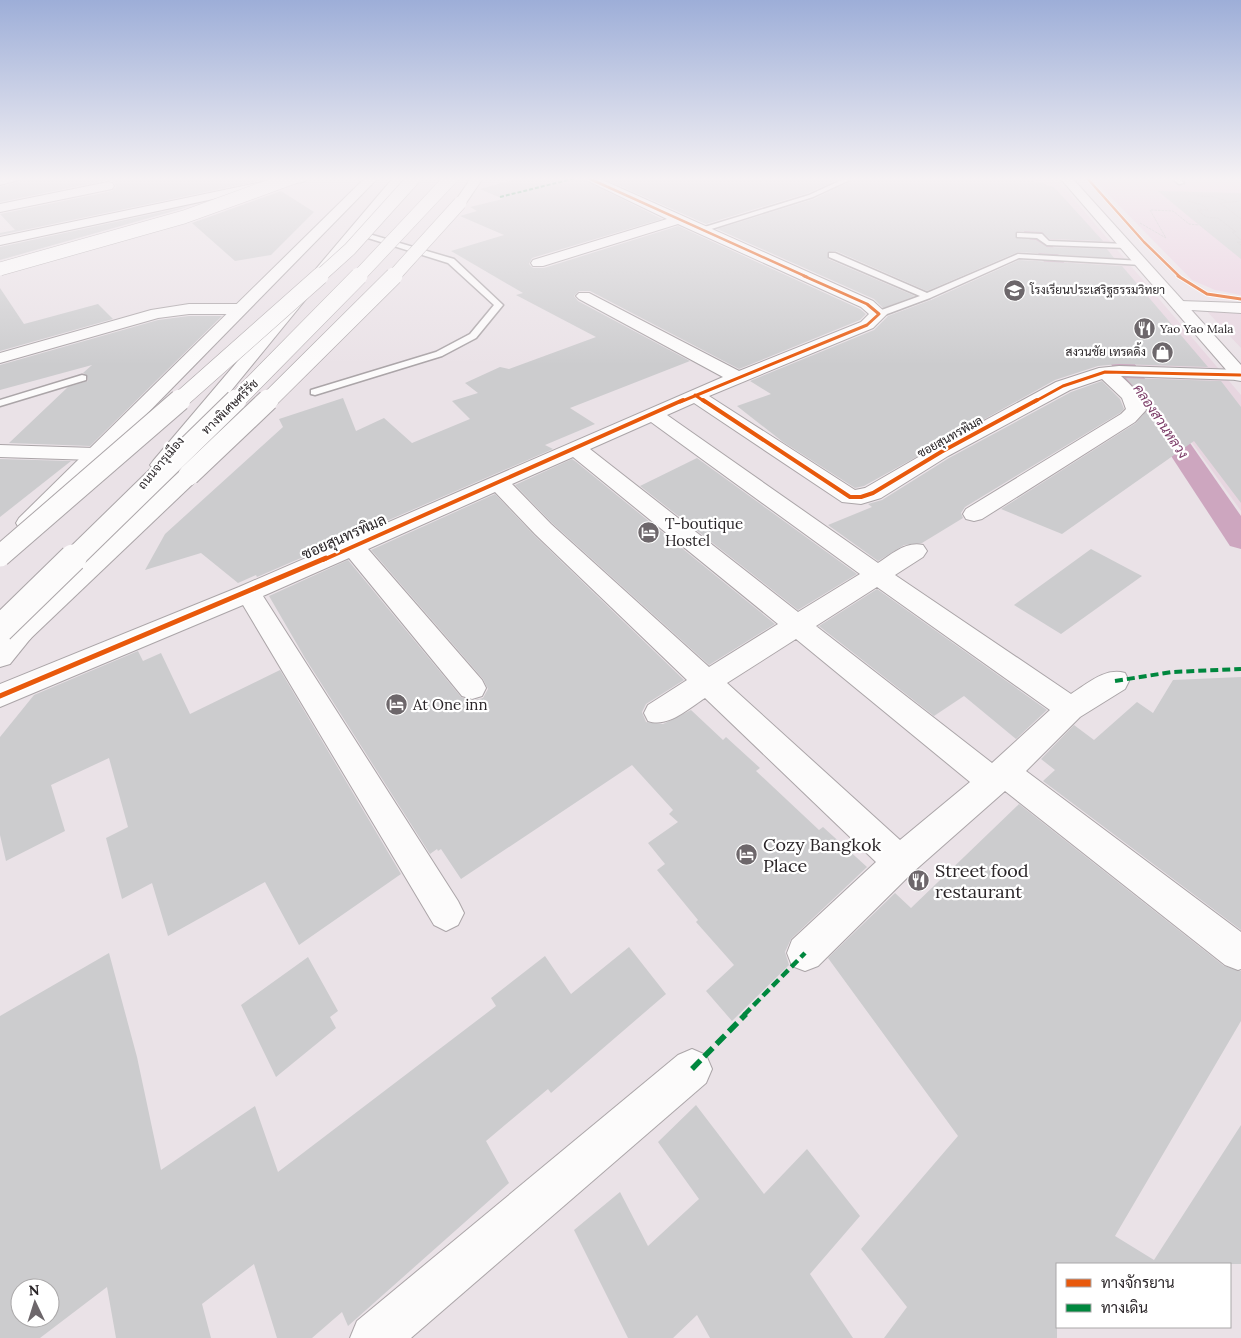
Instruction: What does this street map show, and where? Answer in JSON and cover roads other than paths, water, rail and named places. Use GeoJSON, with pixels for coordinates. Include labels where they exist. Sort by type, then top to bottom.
{"type":"FeatureCollection","features":[{"type":"Feature","properties":{"kind":"main road"},"geometry":{"type":"LineString","coordinates":[[0,269],[105,240]]}},
{"type":"Feature","properties":{"kind":"main road"},"geometry":{"type":"LineString","coordinates":[[0,551],[94,454],[309,240]]}},
{"type":"Feature","properties":{"kind":"main road","name":"ถนนจารุเมือง"},"geometry":{"type":"LineString","coordinates":[[0,657],[10,631],[346,240]]}},
{"type":"Feature","properties":{"kind":"main road"},"geometry":{"type":"LineString","coordinates":[[0,556],[234,354],[357,240]]}},
{"type":"Feature","properties":{"kind":"main road","name":"ทางพิเศษศรีรัช"},"geometry":{"type":"LineString","coordinates":[[10,631],[281,358],[395,240]]}},
{"type":"Feature","properties":{"kind":"main road"},"geometry":{"type":"LineString","coordinates":[[10,631],[189,475],[369,302],[428,240]]}},
{"type":"Feature","properties":{"kind":"main road"},"geometry":{"type":"LineString","coordinates":[[538,263],[610,240]]}},
{"type":"Feature","properties":{"kind":"main road"},"geometry":{"type":"LineString","coordinates":[[726,240],[867,304],[879,314]]}},
{"type":"Feature","properties":{"kind":"main road"},"geometry":{"type":"LineString","coordinates":[[1122,240],[1239,371]]}},
{"type":"Feature","properties":{"kind":"main road"},"geometry":{"type":"LineString","coordinates":[[584,296],[737,377]]}},
{"type":"Feature","properties":{"kind":"main road"},"geometry":{"type":"LineString","coordinates":[[1180,306],[1241,308]]}},
{"type":"Feature","properties":{"kind":"main road"},"geometry":{"type":"LineString","coordinates":[[0,358],[157,313],[189,309],[240,309]]}},
{"type":"Feature","properties":{"kind":"main road","name":"ซอยสุนทรพิมล"},"geometry":{"type":"LineString","coordinates":[[0,696],[248,593],[737,377],[867,325],[879,314]]}},
{"type":"Feature","properties":{"kind":"main road"},"geometry":{"type":"LineString","coordinates":[[974,514],[1128,418],[1136,410],[1135,404],[1112,371]]}},
{"type":"Feature","properties":{"kind":"main road","name":"ซอยสุนทรพิมล"},"geometry":{"type":"LineString","coordinates":[[695,395],[850,497],[861,497],[873,493],[941,452],[1063,386],[1112,371],[1239,371]]}},
{"type":"Feature","properties":{"kind":"main road"},"geometry":{"type":"LineString","coordinates":[[653,414],[878,576],[1070,709]]}},
{"type":"Feature","properties":{"kind":"main road"},"geometry":{"type":"LineString","coordinates":[[575,448],[796,624],[998,776],[1238,952]]}},
{"type":"Feature","properties":{"kind":"main road"},"geometry":{"type":"LineString","coordinates":[[0,451],[94,454]]}},
{"type":"Feature","properties":{"kind":"main road"},"geometry":{"type":"LineString","coordinates":[[496,482],[543,529],[900,862]]}},
{"type":"Feature","properties":{"kind":"main road"},"geometry":{"type":"LineString","coordinates":[[353,547],[472,688]]}},
{"type":"Feature","properties":{"kind":"main road"},"geometry":{"type":"LineString","coordinates":[[658,713],[796,624],[878,576],[915,551]]}},
{"type":"Feature","properties":{"kind":"main road"},"geometry":{"type":"LineString","coordinates":[[248,593],[446,913]]}},
{"type":"Feature","properties":{"kind":"main road"},"geometry":{"type":"LineString","coordinates":[[805,953],[900,862],[998,776],[1070,709],[1114,680]]}},
{"type":"Feature","properties":{"kind":"main road"},"geometry":{"type":"LineString","coordinates":[[374,1338],[692,1069]]}},
{"type":"Feature","properties":{"kind":"lane"},"geometry":{"type":"LineString","coordinates":[[314,392],[439,354],[472,336],[499,305],[451,261],[385,240]]}},
{"type":"Feature","properties":{"kind":"lane"},"geometry":{"type":"LineString","coordinates":[[1044,240],[1047,243],[1127,246]]}},
{"type":"Feature","properties":{"kind":"lane"},"geometry":{"type":"LineString","coordinates":[[832,255],[927,296]]}},
{"type":"Feature","properties":{"kind":"lane"},"geometry":{"type":"LineString","coordinates":[[879,314],[927,296],[1018,256],[1142,263]]}},
{"type":"Feature","properties":{"kind":"lane"},"geometry":{"type":"LineString","coordinates":[[0,402],[82,378]]}},
{"type":"Feature","properties":{"kind":"waterway","name":"คลองสวนหลวง"},"geometry":{"type":"LineString","coordinates":[[1039,240],[1241,539]]}},
{"type":"Feature","properties":{"kind":"place","name":"โรงเรียนประเสริฐธรรมวิทยา"},"geometry":{"type":"Point","coordinates":[1014,290]}},
{"type":"Feature","properties":{"kind":"place","name":"Yao Yao Mala"},"geometry":{"type":"Point","coordinates":[1144,329]}},
{"type":"Feature","properties":{"kind":"place","name":"สงวนชัย เทรดดิ้ง"},"geometry":{"type":"Point","coordinates":[1162,352]}},
{"type":"Feature","properties":{"kind":"place","name":"T-boutique Hostel"},"geometry":{"type":"Point","coordinates":[649,533]}},
{"type":"Feature","properties":{"kind":"place","name":"At One inn"},"geometry":{"type":"Point","coordinates":[397,705]}},
{"type":"Feature","properties":{"kind":"place","name":"Cozy Bangkok Place"},"geometry":{"type":"Point","coordinates":[747,855]}},
{"type":"Feature","properties":{"kind":"place","name":"Street food restaurant"},"geometry":{"type":"Point","coordinates":[919,881]}}]}
